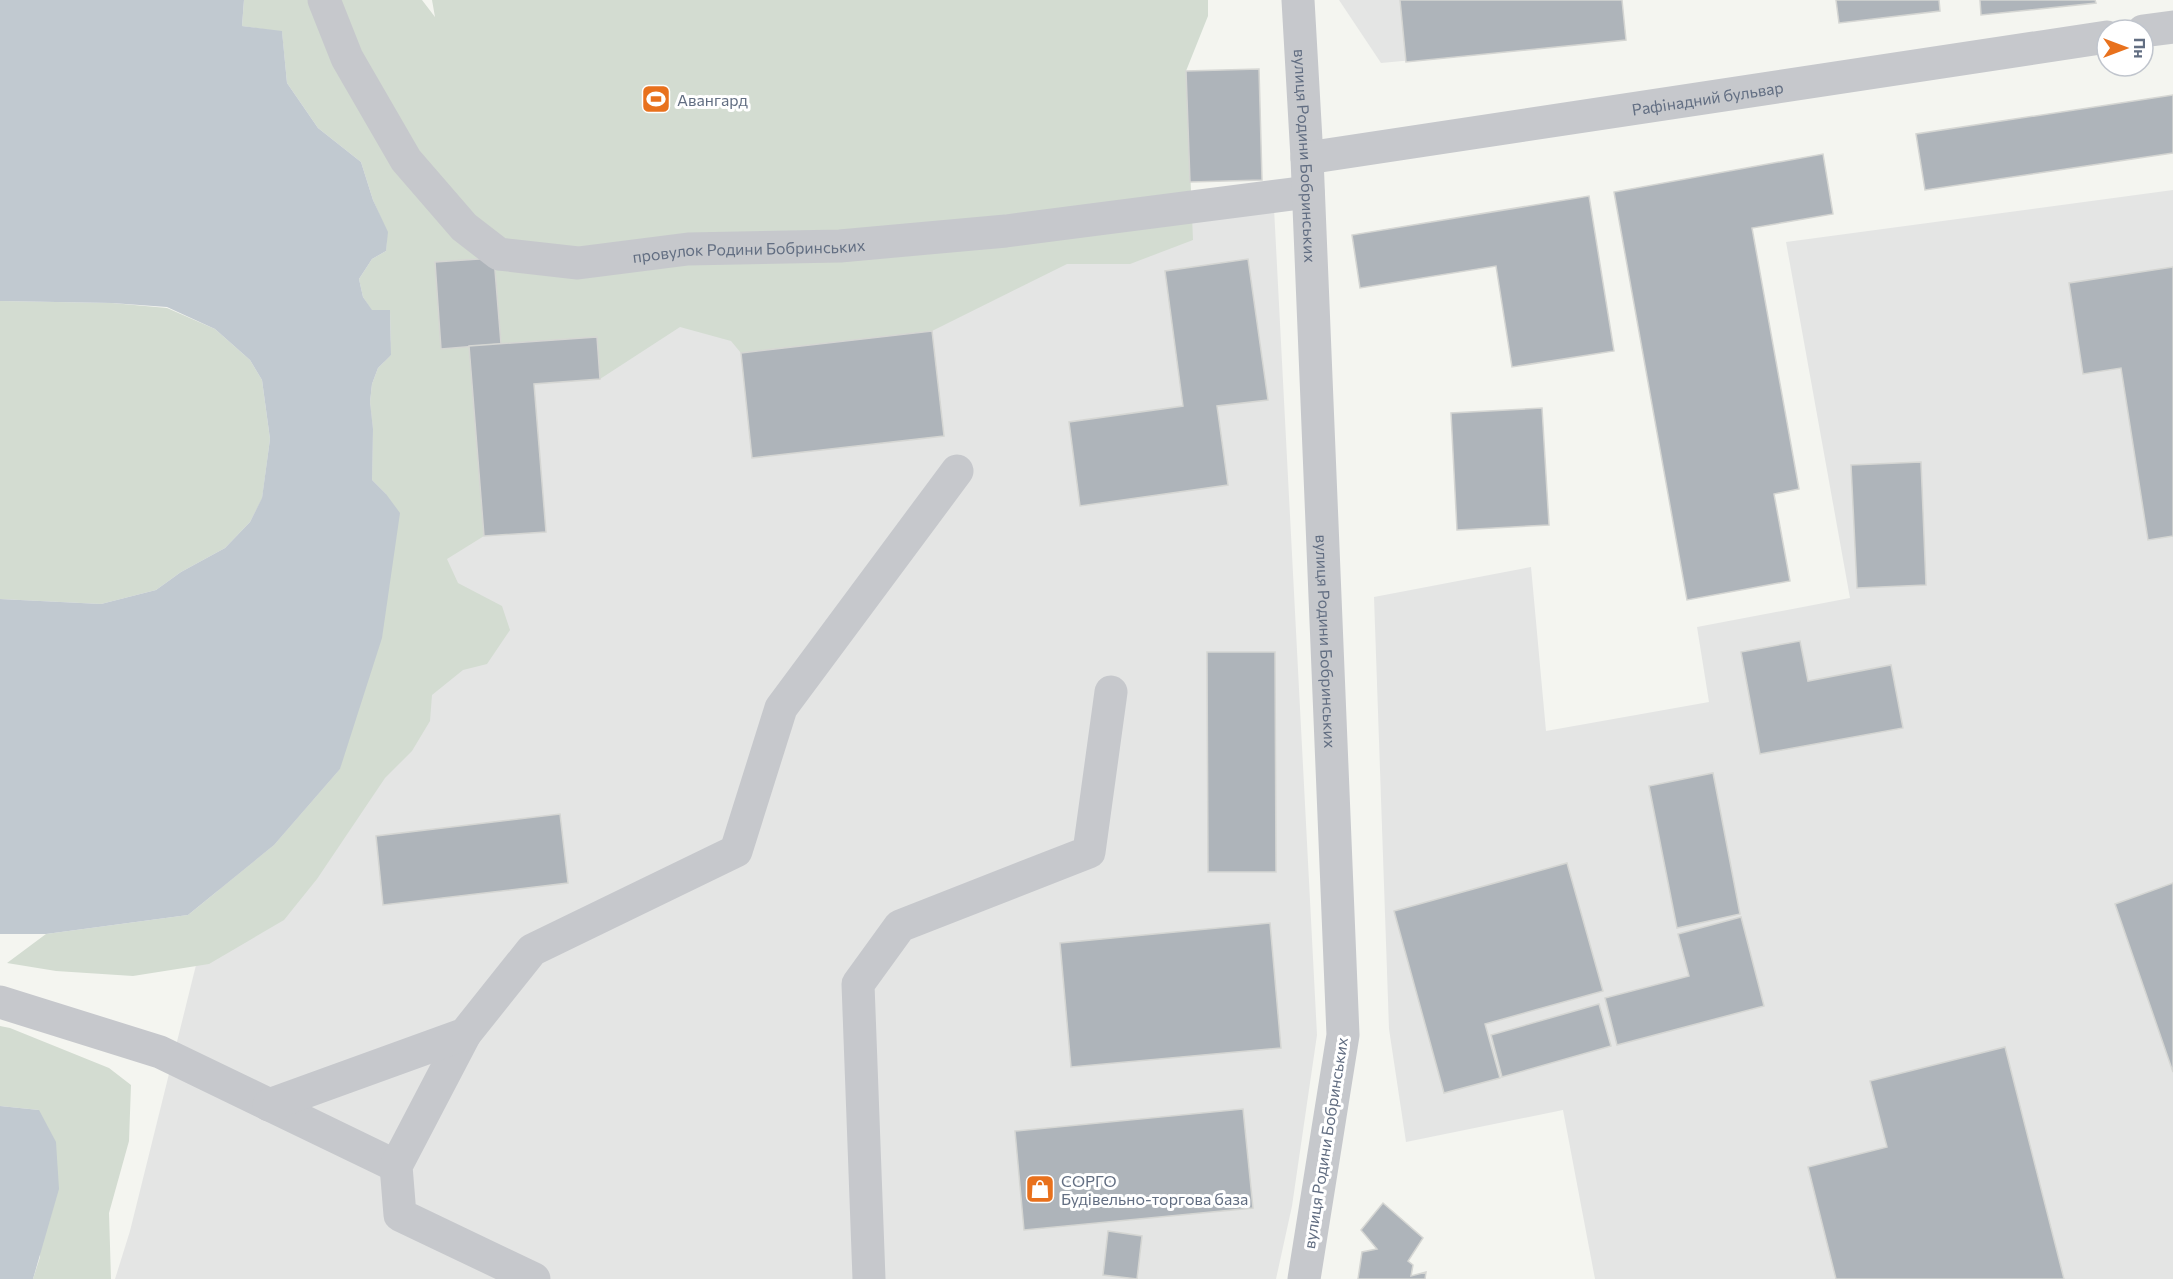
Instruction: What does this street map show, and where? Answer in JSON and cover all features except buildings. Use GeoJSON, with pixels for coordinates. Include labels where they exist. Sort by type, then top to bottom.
{"type":"FeatureCollection","features":[{"type":"Feature","properties":{"kind":"street","name":"провулок Родини Бобринських"},"geometry":{"type":"LineString","coordinates":[[324,0],[346,58],[406,160],[464,227],[499,254],[578,263],[688,249],[840,246],[1006,231],[1308,192]]}},
{"type":"Feature","properties":{"kind":"street","name":"вулиця Родини Бобринських"},"geometry":{"type":"LineString","coordinates":[[1298,0],[1307,158],[1343,1035],[1304,1279]]}},
{"type":"Feature","properties":{"kind":"street"},"geometry":{"type":"LineString","coordinates":[[2155,30],[2173,27]]}},
{"type":"Feature","properties":{"kind":"street","name":"Рафінадний бульвар"},"geometry":{"type":"LineString","coordinates":[[1307,158],[2095,39]]}},
{"type":"Feature","properties":{"kind":"street"},"geometry":{"type":"LineString","coordinates":[[534,1279],[400,1215],[396,1166],[465,1034],[532,950],[736,851],[781,708],[957,471]]}},
{"type":"Feature","properties":{"kind":"street"},"geometry":{"type":"LineString","coordinates":[[868,1279],[858,984],[900,926],[1089,852],[1111,692]]}},
{"type":"Feature","properties":{"kind":"street"},"geometry":{"type":"LineString","coordinates":[[0,1002],[160,1052],[396,1166]]}},
{"type":"Feature","properties":{"kind":"street"},"geometry":{"type":"LineString","coordinates":[[269,1105],[465,1034]]}},
{"type":"Feature","properties":{"kind":"shaded area"},"geometry":{"type":"Polygon","coordinates":[[[0,0],[244,0],[242,26],[282,31],[287,83],[318,128],[361,162],[373,200],[388,232],[386,251],[372,259],[359,279],[363,297],[372,310],[390,310],[391,355],[378,368],[372,384],[370,402],[373,429],[372,480],[400,513],[382,638],[340,769],[274,845],[188,915],[46,934],[0,934],[0,599],[101,604],[156,590],[181,572],[225,548],[250,522],[262,498],[270,439],[262,380],[250,360],[215,329],[167,307],[112,303],[0,301],[0,0]]]}},
{"type":"Feature","properties":{"kind":"shaded area"},"geometry":{"type":"Polygon","coordinates":[[[244,0],[422,0],[435,17],[432,0],[1208,0],[1208,16],[1186,71],[1193,240],[1130,264],[1067,264],[932,331],[741,353],[731,341],[680,327],[600,379],[596,337],[469,346],[484,536],[447,559],[458,583],[502,606],[510,630],[487,664],[463,670],[432,695],[430,721],[412,751],[385,778],[317,879],[284,920],[209,964],[133,976],[56,971],[7,963],[46,934],[188,915],[274,845],[340,769],[386,494],[372,480],[373,429],[370,402],[372,384],[378,368],[391,355],[390,311],[372,311],[363,297],[359,279],[372,259],[386,251],[387,232],[373,200],[361,162],[318,128],[287,83],[282,32],[242,26],[244,0]]]}},
{"type":"Feature","properties":{"kind":"shaded area"},"geometry":{"type":"Polygon","coordinates":[[[1339,0],[1622,0],[1626,40],[1381,63],[1339,0]]]}},
{"type":"Feature","properties":{"kind":"shaded area"},"geometry":{"type":"Polygon","coordinates":[[[2173,190],[2173,1279],[1595,1279],[1563,1110],[1406,1142],[1389,1029],[1374,597],[1531,567],[1546,731],[1709,702],[1697,627],[1850,598],[1786,242],[2173,190]]]}},
{"type":"Feature","properties":{"kind":"shaded area"},"geometry":{"type":"Polygon","coordinates":[[[1274,208],[1317,1035],[1292,1206],[1276,1279],[115,1279],[130,1231],[200,949],[426,228],[1274,208]]]}},
{"type":"Feature","properties":{"kind":"shaded area"},"geometry":{"type":"Polygon","coordinates":[[[0,301],[112,303],[167,308],[215,329],[250,360],[262,380],[270,439],[262,499],[250,522],[225,548],[181,572],[156,590],[101,604],[0,599],[0,301]]]}},
{"type":"Feature","properties":{"kind":"shaded area"},"geometry":{"type":"Polygon","coordinates":[[[0,1026],[109,1068],[131,1085],[129,1141],[109,1213],[111,1279],[33,1279],[40,1257],[39,1110],[0,1106],[0,1026]]]}},
{"type":"Feature","properties":{"kind":"shaded area"},"geometry":{"type":"Polygon","coordinates":[[[0,1106],[39,1110],[56,1142],[59,1189],[33,1279],[0,1279],[0,1106]]]}},
{"type":"Feature","properties":{"kind":"place","name":"Авангард"},"geometry":{"type":"Point","coordinates":[656,99]}},
{"type":"Feature","properties":{"kind":"place","name":"СОРГО Будівельно-торгова база"},"geometry":{"type":"Point","coordinates":[1040,1189]}}]}
